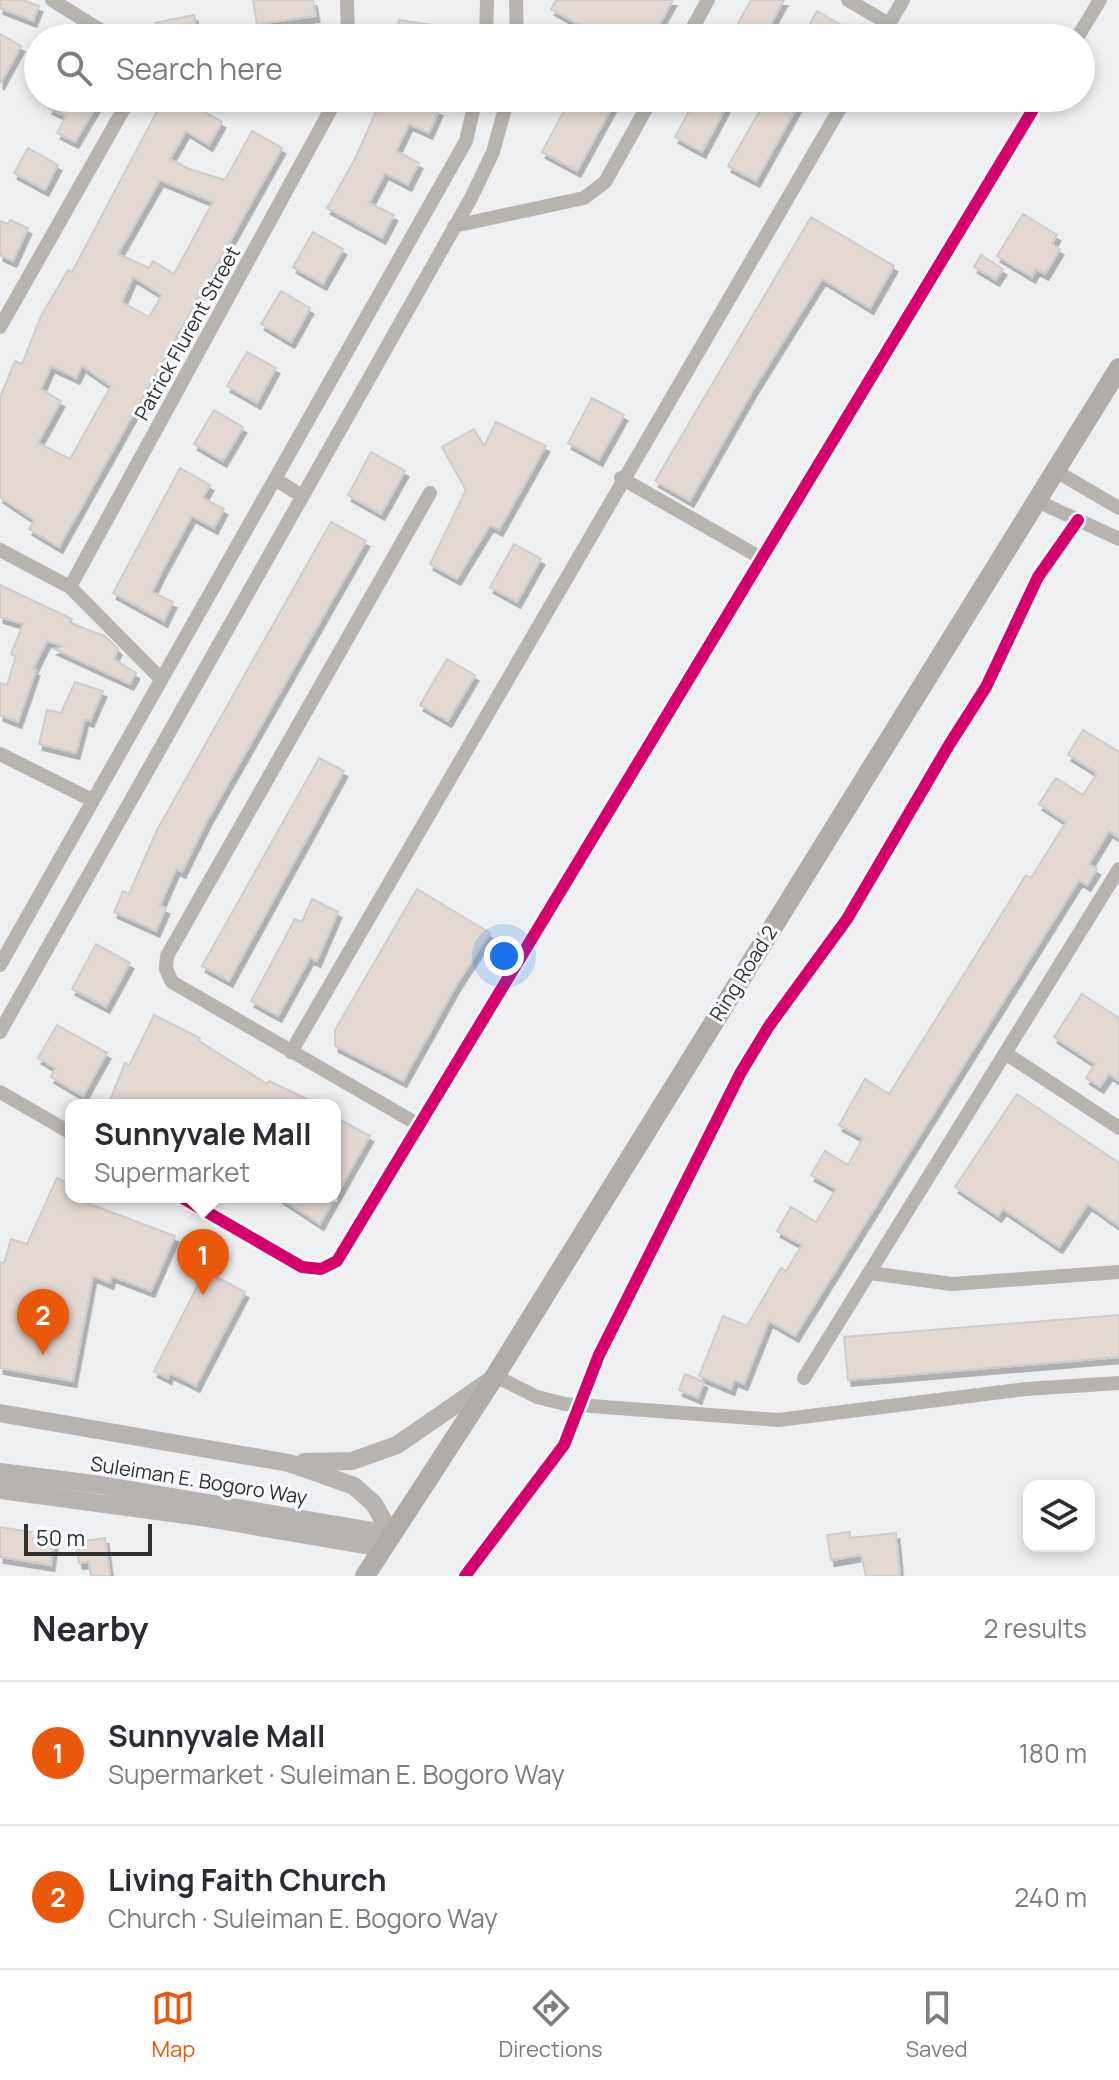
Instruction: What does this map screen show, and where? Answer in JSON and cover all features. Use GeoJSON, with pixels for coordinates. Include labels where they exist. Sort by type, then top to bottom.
{"type":"FeatureCollection","features":[{"type":"Feature","properties":{"kind":"main road","name":"Ring Road 2"},"geometry":{"type":"LineString","coordinates":[[365,1576],[493,1378],[1119,368]]}},
{"type":"Feature","properties":{"kind":"street"},"geometry":{"type":"LineString","coordinates":[[52,0],[91,24]]}},
{"type":"Feature","properties":{"kind":"street"},"geometry":{"type":"LineString","coordinates":[[347,0],[348,24]]}},
{"type":"Feature","properties":{"kind":"street"},"geometry":{"type":"LineString","coordinates":[[486,24],[487,0]]}},
{"type":"Feature","properties":{"kind":"street"},"geometry":{"type":"LineString","coordinates":[[516,0],[517,24]]}},
{"type":"Feature","properties":{"kind":"street"},"geometry":{"type":"LineString","coordinates":[[695,24],[708,0]]}},
{"type":"Feature","properties":{"kind":"street"},"geometry":{"type":"LineString","coordinates":[[848,0],[889,24],[903,0]]}},
{"type":"Feature","properties":{"kind":"street"},"geometry":{"type":"LineString","coordinates":[[1085,24],[1100,0]]}},
{"type":"Feature","properties":{"kind":"street"},"geometry":{"type":"LineString","coordinates":[[0,327],[122,112]]}},
{"type":"Feature","properties":{"kind":"street","name":"Patrick Flurent Street"},"geometry":{"type":"LineString","coordinates":[[70,587],[329,112]]}},
{"type":"Feature","properties":{"kind":"street"},"geometry":{"type":"LineString","coordinates":[[0,965],[466,141],[473,112]]}},
{"type":"Feature","properties":{"kind":"street"},"geometry":{"type":"LineString","coordinates":[[0,1032],[454,226],[493,152],[504,112]]}},
{"type":"Feature","properties":{"kind":"street"},"geometry":{"type":"LineString","coordinates":[[454,226],[584,198],[605,182],[644,112]]}},
{"type":"Feature","properties":{"kind":"street"},"geometry":{"type":"LineString","coordinates":[[291,1052],[621,478],[838,112]]}},
{"type":"Feature","properties":{"kind":"street"},"geometry":{"type":"LineString","coordinates":[[191,1203],[302,1267],[321,1269],[337,1261],[1032,112]]}},
{"type":"Feature","properties":{"kind":"street"},"geometry":{"type":"LineString","coordinates":[[466,141],[493,152]]}},
{"type":"Feature","properties":{"kind":"street"},"geometry":{"type":"LineString","coordinates":[[1054,470],[1119,508]]}},
{"type":"Feature","properties":{"kind":"street"},"geometry":{"type":"LineString","coordinates":[[621,478],[761,558]]}},
{"type":"Feature","properties":{"kind":"street"},"geometry":{"type":"LineString","coordinates":[[275,479],[302,496]]}},
{"type":"Feature","properties":{"kind":"street"},"geometry":{"type":"LineString","coordinates":[[419,1125],[172,982],[166,969],[167,956],[430,493]]}},
{"type":"Feature","properties":{"kind":"street"},"geometry":{"type":"LineString","coordinates":[[1035,500],[1119,539]]}},
{"type":"Feature","properties":{"kind":"street"},"geometry":{"type":"LineString","coordinates":[[465,1576],[564,1445],[579,1405],[653,1243],[741,1072],[769,1026],[847,919],[986,687],[1038,577],[1078,520]]}},
{"type":"Feature","properties":{"kind":"street"},"geometry":{"type":"LineString","coordinates":[[0,550],[70,587],[160,678]]}},
{"type":"Feature","properties":{"kind":"street"},"geometry":{"type":"LineString","coordinates":[[0,754],[92,800]]}},
{"type":"Feature","properties":{"kind":"street"},"geometry":{"type":"LineString","coordinates":[[804,1378],[1005,1053],[1113,892],[1119,869]]}},
{"type":"Feature","properties":{"kind":"street"},"geometry":{"type":"LineString","coordinates":[[1005,1053],[1119,1128]]}},
{"type":"Feature","properties":{"kind":"street"},"geometry":{"type":"LineString","coordinates":[[0,1092],[65,1130]]}},
{"type":"Feature","properties":{"kind":"street"},"geometry":{"type":"LineString","coordinates":[[870,1273],[952,1284],[1119,1272]]}},
{"type":"Feature","properties":{"kind":"street"},"geometry":{"type":"LineString","coordinates":[[289,1463],[352,1461],[397,1445],[493,1378],[537,1397],[579,1405],[778,1420],[1026,1389],[1119,1383]]}},
{"type":"Feature","properties":{"kind":"street","name":"Suleiman E. Bogoro Way"},"geometry":{"type":"LineString","coordinates":[[0,1413],[289,1463]]}},
{"type":"Feature","properties":{"kind":"street"},"geometry":{"type":"LineString","coordinates":[[289,1463],[354,1486],[374,1504],[386,1541]]}},
{"type":"Feature","properties":{"kind":"street","name":"Suleiman E. Bogoro Way"},"geometry":{"type":"LineString","coordinates":[[0,1472],[101,1485],[386,1541]]}},
{"type":"Feature","properties":{"kind":"street","name":"Suleiman E. Bogoro Way"},"geometry":{"type":"LineString","coordinates":[[0,1490],[386,1541]]}},
{"type":"Feature","properties":{"kind":"building"},"geometry":{"type":"Polygon","coordinates":[[[0,0],[23,0],[39,6],[33,21],[0,8],[0,0]]]}},
{"type":"Feature","properties":{"kind":"building"},"geometry":{"type":"Polygon","coordinates":[[[253,0],[313,0],[316,16],[257,24],[253,0]]]}},
{"type":"Feature","properties":{"kind":"building"},"geometry":{"type":"Polygon","coordinates":[[[556,0],[673,0],[660,24],[578,24],[551,9],[556,0]]]}},
{"type":"Feature","properties":{"kind":"building"},"geometry":{"type":"Polygon","coordinates":[[[751,0],[784,0],[771,24],[738,24],[751,0]]]}},
{"type":"Feature","properties":{"kind":"building"},"geometry":{"type":"Polygon","coordinates":[[[817,11],[840,24],[810,24],[817,11]]]}},
{"type":"Feature","properties":{"kind":"building"},"geometry":{"type":"Polygon","coordinates":[[[194,15],[196,24],[155,24],[194,15]]]}},
{"type":"Feature","properties":{"kind":"building"},"geometry":{"type":"Polygon","coordinates":[[[399,20],[426,24],[399,24],[399,20]]]}},
{"type":"Feature","properties":{"kind":"building"},"geometry":{"type":"Polygon","coordinates":[[[0,34],[21,46],[0,84],[0,34]]]}},
{"type":"Feature","properties":{"kind":"building"},"geometry":{"type":"Polygon","coordinates":[[[58,112],[93,112],[75,142],[57,133],[66,116],[58,112]]]}},
{"type":"Feature","properties":{"kind":"building"},"geometry":{"type":"Polygon","coordinates":[[[157,112],[205,112],[222,122],[209,145],[186,131],[170,159],[189,169],[225,180],[252,131],[282,148],[59,547],[29,529],[34,520],[0,497],[0,397],[15,361],[22,364],[41,316],[68,270],[72,272],[157,112]],[[160,180],[118,254],[149,268],[153,261],[174,274],[213,202],[160,180]],[[133,277],[122,302],[149,317],[162,295],[133,277]],[[51,366],[41,389],[61,401],[38,443],[70,459],[111,386],[82,366],[76,378],[51,366]]]}},
{"type":"Feature","properties":{"kind":"building"},"geometry":{"type":"Polygon","coordinates":[[[376,112],[438,112],[429,133],[409,124],[396,151],[419,163],[408,185],[385,173],[369,203],[394,215],[382,238],[327,208],[355,159],[376,112]]]}},
{"type":"Feature","properties":{"kind":"building"},"geometry":{"type":"Polygon","coordinates":[[[563,112],[609,112],[577,171],[542,152],[563,112]]]}},
{"type":"Feature","properties":{"kind":"building"},"geometry":{"type":"Polygon","coordinates":[[[688,112],[723,112],[702,152],[675,137],[688,112]]]}},
{"type":"Feature","properties":{"kind":"building"},"geometry":{"type":"Polygon","coordinates":[[[759,112],[794,112],[756,181],[728,166],[759,112]]]}},
{"type":"Feature","properties":{"kind":"building"},"geometry":{"type":"Polygon","coordinates":[[[28,148],[58,165],[45,190],[14,173],[28,148]]]}},
{"type":"Feature","properties":{"kind":"building"},"geometry":{"type":"Polygon","coordinates":[[[1023,214],[1057,235],[1052,244],[1060,249],[1045,274],[1036,269],[1032,277],[997,256],[1023,214]]]}},
{"type":"Feature","properties":{"kind":"building"},"geometry":{"type":"Polygon","coordinates":[[[811,217],[894,266],[870,308],[822,279],[753,390],[690,501],[655,481],[811,217]]]}},
{"type":"Feature","properties":{"kind":"building"},"geometry":{"type":"Polygon","coordinates":[[[10,220],[28,228],[13,261],[0,255],[0,221],[8,224],[10,220]]]}},
{"type":"Feature","properties":{"kind":"building"},"geometry":{"type":"Polygon","coordinates":[[[313,232],[343,249],[323,284],[293,267],[313,232]]]}},
{"type":"Feature","properties":{"kind":"building"},"geometry":{"type":"Polygon","coordinates":[[[981,255],[1003,269],[996,280],[974,267],[981,255]]]}},
{"type":"Feature","properties":{"kind":"building"},"geometry":{"type":"Polygon","coordinates":[[[281,291],[310,308],[291,342],[261,324],[281,291]]]}},
{"type":"Feature","properties":{"kind":"building"},"geometry":{"type":"Polygon","coordinates":[[[247,352],[276,368],[257,403],[227,386],[247,352]]]}},
{"type":"Feature","properties":{"kind":"building"},"geometry":{"type":"Polygon","coordinates":[[[592,398],[624,415],[599,460],[568,443],[592,398]]]}},
{"type":"Feature","properties":{"kind":"building"},"geometry":{"type":"Polygon","coordinates":[[[214,410],[243,427],[223,461],[194,444],[214,410]]]}},
{"type":"Feature","properties":{"kind":"building"},"geometry":{"type":"Polygon","coordinates":[[[496,422],[546,446],[499,530],[490,525],[457,579],[430,564],[466,490],[442,447],[474,429],[484,446],[496,422]]]}},
{"type":"Feature","properties":{"kind":"building"},"geometry":{"type":"Polygon","coordinates":[[[371,452],[405,471],[381,514],[348,495],[371,452]]]}},
{"type":"Feature","properties":{"kind":"building"},"geometry":{"type":"Polygon","coordinates":[[[180,468],[210,485],[203,498],[224,509],[214,528],[192,516],[161,573],[152,592],[173,602],[164,621],[113,593],[180,468]]]}},
{"type":"Feature","properties":{"kind":"building"},"geometry":{"type":"Polygon","coordinates":[[[331,522],[366,541],[208,819],[182,872],[176,869],[160,906],[166,908],[156,931],[114,912],[123,891],[129,894],[157,830],[331,522]]]}},
{"type":"Feature","properties":{"kind":"building"},"geometry":{"type":"Polygon","coordinates":[[[514,544],[541,559],[517,602],[490,587],[514,544]]]}},
{"type":"Feature","properties":{"kind":"building"},"geometry":{"type":"Polygon","coordinates":[[[0,585],[72,619],[70,623],[105,636],[118,649],[114,659],[136,673],[130,684],[54,649],[63,646],[47,641],[33,669],[36,670],[18,722],[0,715],[0,683],[7,685],[16,656],[11,654],[23,624],[0,617],[0,585]]]}},
{"type":"Feature","properties":{"kind":"building"},"geometry":{"type":"Polygon","coordinates":[[[447,659],[475,675],[448,721],[420,705],[447,659]]]}},
{"type":"Feature","properties":{"kind":"building"},"geometry":{"type":"Polygon","coordinates":[[[75,682],[103,691],[90,721],[85,719],[76,753],[39,744],[47,710],[61,713],[75,682]]]}},
{"type":"Feature","properties":{"kind":"building"},"geometry":{"type":"Polygon","coordinates":[[[1083,730],[1119,752],[1119,838],[1109,831],[1089,864],[1097,869],[1087,885],[1079,880],[795,1336],[769,1321],[744,1384],[734,1380],[731,1389],[699,1376],[723,1316],[747,1326],[781,1268],[786,1271],[802,1245],[777,1231],[791,1207],[816,1222],[836,1189],[811,1175],[825,1151],[848,1165],[863,1138],[839,1125],[865,1079],[889,1094],[1026,875],[1031,878],[1066,822],[1039,804],[1056,778],[1083,795],[1097,773],[1068,755],[1083,730]]]}},
{"type":"Feature","properties":{"kind":"building"},"geometry":{"type":"Polygon","coordinates":[[[319,758],[344,771],[229,981],[202,966],[319,758]]]}},
{"type":"Feature","properties":{"kind":"building"},"geometry":{"type":"Polygon","coordinates":[[[417,889],[490,933],[457,984],[403,1081],[335,1046],[335,1030],[417,889]]]}},
{"type":"Feature","properties":{"kind":"building"},"geometry":{"type":"Polygon","coordinates":[[[312,899],[338,912],[317,961],[310,958],[278,1016],[251,1001],[295,919],[302,922],[312,899]]]}},
{"type":"Feature","properties":{"kind":"building"},"geometry":{"type":"Polygon","coordinates":[[[96,944],[130,963],[106,1007],[72,989],[96,944]]]}},
{"type":"Feature","properties":{"kind":"building"},"geometry":{"type":"Polygon","coordinates":[[[1082,994],[1119,1018],[1119,1081],[1109,1074],[1100,1087],[1086,1078],[1095,1064],[1054,1037],[1082,994]]]}},
{"type":"Feature","properties":{"kind":"building"},"geometry":{"type":"Polygon","coordinates":[[[154,1015],[200,1038],[199,1041],[267,1084],[269,1081],[307,1099],[110,1099],[125,1063],[129,1066],[154,1015]]]}},
{"type":"Feature","properties":{"kind":"building"},"geometry":{"type":"Polygon","coordinates":[[[57,1025],[107,1053],[83,1096],[51,1077],[55,1068],[38,1058],[57,1025]]]}},
{"type":"Feature","properties":{"kind":"building"},"geometry":{"type":"Polygon","coordinates":[[[1017,1094],[1119,1163],[1119,1226],[1088,1204],[1059,1247],[1003,1209],[998,1216],[955,1187],[1017,1094]]]}},
{"type":"Feature","properties":{"kind":"building"},"geometry":{"type":"Polygon","coordinates":[[[341,1120],[370,1136],[341,1187],[341,1120]]]}},
{"type":"Feature","properties":{"kind":"building"},"geometry":{"type":"Polygon","coordinates":[[[57,1178],[65,1182],[65,1203],[87,1203],[175,1236],[151,1291],[112,1276],[110,1283],[93,1276],[73,1381],[0,1368],[0,1262],[4,1263],[11,1239],[27,1244],[57,1178]]]}},
{"type":"Feature","properties":{"kind":"building"},"geometry":{"type":"Polygon","coordinates":[[[288,1203],[332,1203],[320,1224],[288,1203]]]}},
{"type":"Feature","properties":{"kind":"building"},"geometry":{"type":"Polygon","coordinates":[[[205,1271],[245,1292],[196,1386],[170,1373],[168,1378],[154,1371],[205,1271]]]}},
{"type":"Feature","properties":{"kind":"building"},"geometry":{"type":"Polygon","coordinates":[[[1119,1315],[1119,1357],[848,1380],[844,1337],[1119,1315]]]}},
{"type":"Feature","properties":{"kind":"building"},"geometry":{"type":"Polygon","coordinates":[[[685,1374],[704,1382],[698,1398],[679,1390],[685,1374]]]}},
{"type":"Feature","properties":{"kind":"building"},"geometry":{"type":"Polygon","coordinates":[[[0,1527],[55,1536],[51,1565],[0,1557],[0,1527]]]}},
{"type":"Feature","properties":{"kind":"building"},"geometry":{"type":"Polygon","coordinates":[[[850,1532],[850,1538],[896,1533],[900,1576],[866,1576],[861,1555],[831,1560],[827,1535],[850,1532]]]}},
{"type":"Feature","properties":{"kind":"building"},"geometry":{"type":"Polygon","coordinates":[[[105,1538],[110,1576],[91,1576],[89,1562],[79,1563],[76,1542],[105,1538]]]}},
{"type":"Feature","properties":{"kind":"cycle path"},"geometry":{"type":"LineString","coordinates":[[191,1203],[302,1267],[321,1269],[337,1261],[1032,112]]}},
{"type":"Feature","properties":{"kind":"cycle path"},"geometry":{"type":"LineString","coordinates":[[465,1576],[564,1445],[599,1355],[741,1072],[769,1026],[847,919],[986,687],[1038,577],[1078,520]]}},
{"type":"Feature","properties":{"kind":"place","name":"Sunnyvale Mall"},"geometry":{"type":"Point","coordinates":[203,1295]}},
{"type":"Feature","properties":{"kind":"place","name":"Living Faith Church"},"geometry":{"type":"Point","coordinates":[43,1355]}}]}
